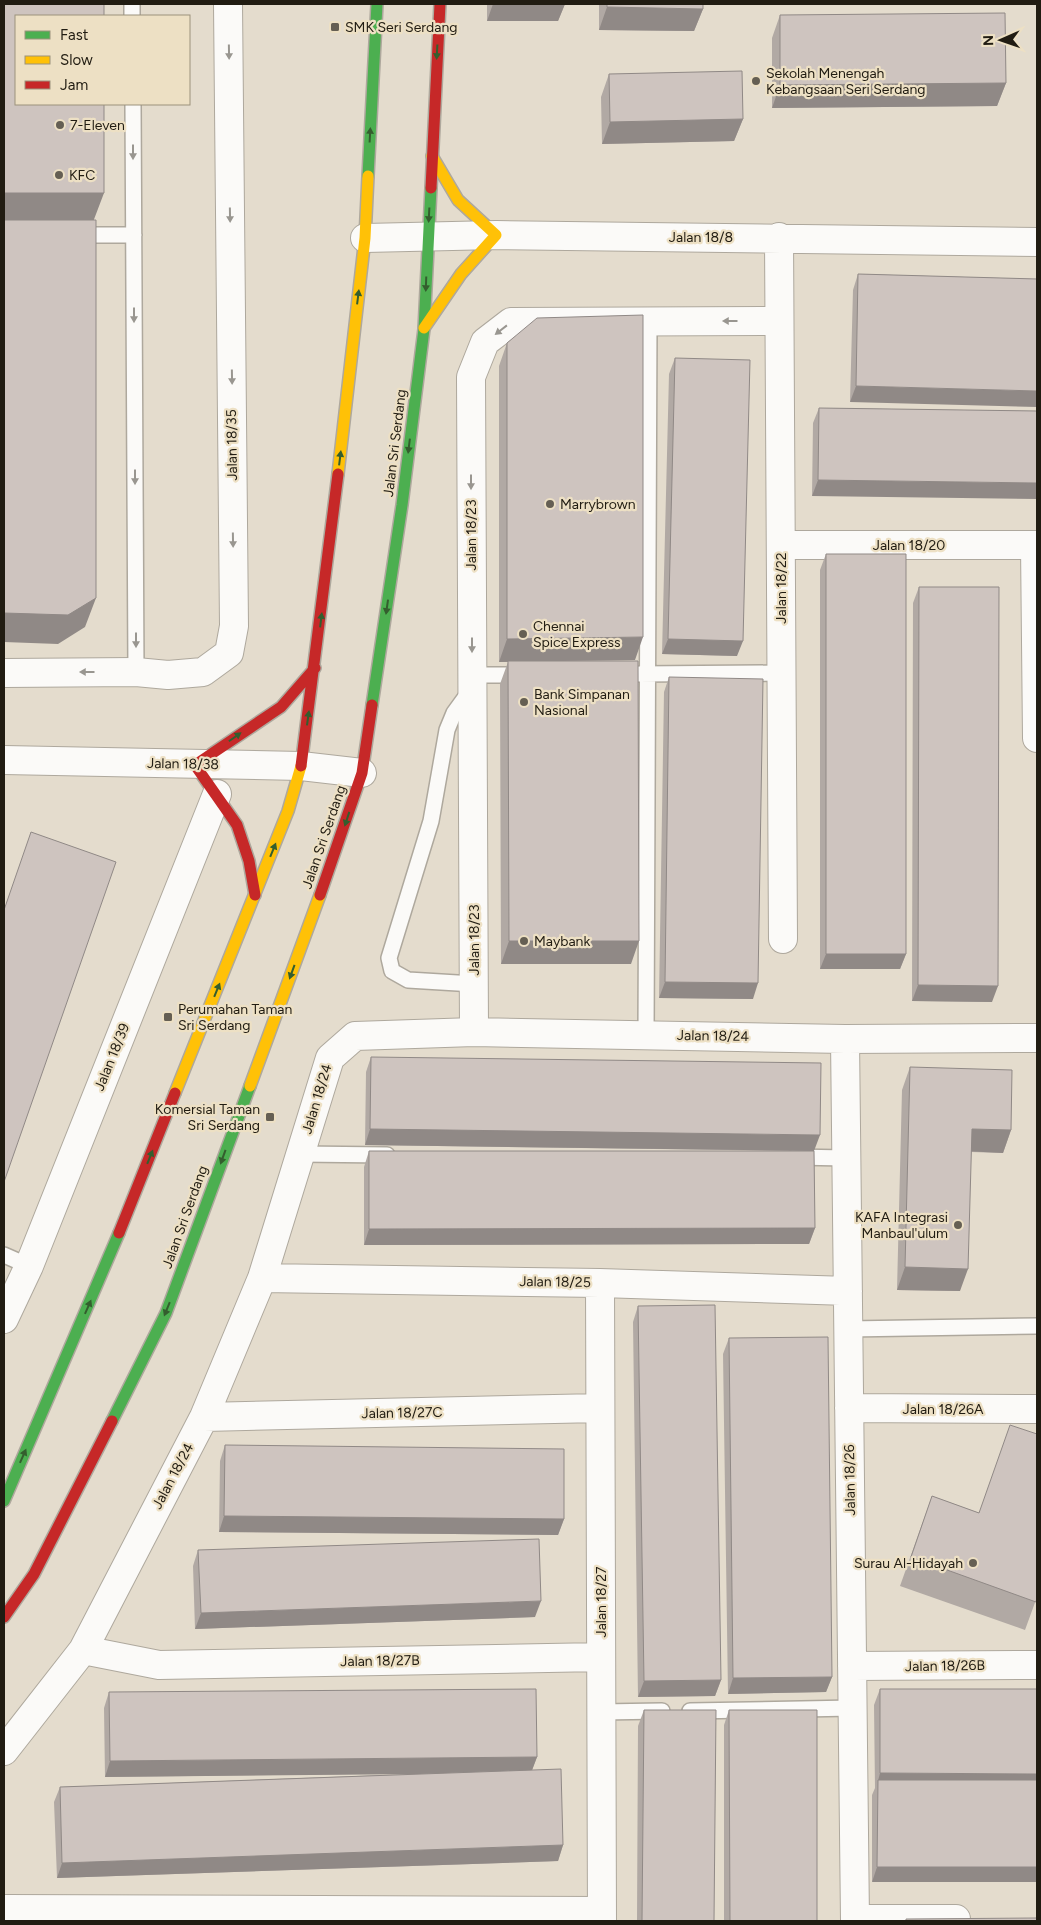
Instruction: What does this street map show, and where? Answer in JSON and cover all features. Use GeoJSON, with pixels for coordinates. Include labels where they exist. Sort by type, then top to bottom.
{"type":"FeatureCollection","features":[{"type":"Feature","properties":{"kind":"street","name":"Jalan 18/35"},"geometry":{"type":"LineString","coordinates":[[4,673],[136,672],[168,675],[203,672],[229,654],[234,626],[228,4]]}},
{"type":"Feature","properties":{"kind":"street"},"geometry":{"type":"LineString","coordinates":[[4,1501],[106,1266],[288,811],[301,766],[315,668],[365,238],[377,4]]}},
{"type":"Feature","properties":{"kind":"street","name":"Jalan Sri Serdang"},"geometry":{"type":"LineString","coordinates":[[4,1617],[34,1574],[166,1313],[342,838],[362,773],[402,505],[424,330],[440,4]]}},
{"type":"Feature","properties":{"kind":"street"},"geometry":{"type":"LineString","coordinates":[[424,330],[462,274],[496,235],[458,200],[432,156]]}},
{"type":"Feature","properties":{"kind":"street","name":"Jalan 18/8"},"geometry":{"type":"LineString","coordinates":[[365,238],[496,235],[1037,242]]}},
{"type":"Feature","properties":{"kind":"street","name":"Jalan 18/22"},"geometry":{"type":"LineString","coordinates":[[779,238],[783,939]]}},
{"type":"Feature","properties":{"kind":"street","name":"Jalan 18/23"},"geometry":{"type":"LineString","coordinates":[[474,1032],[471,377],[485,342],[511,322],[779,321]]}},
{"type":"Feature","properties":{"kind":"street","name":"Jalan 18/20"},"geometry":{"type":"LineString","coordinates":[[781,545],[1036,545]]}},
{"type":"Feature","properties":{"kind":"street"},"geometry":{"type":"LineString","coordinates":[[1036,545],[1037,738]]}},
{"type":"Feature","properties":{"kind":"street"},"geometry":{"type":"LineString","coordinates":[[255,895],[249,861],[237,826],[217,794],[195,765],[281,707],[315,668]]}},
{"type":"Feature","properties":{"kind":"street","name":"Jalan 18/38"},"geometry":{"type":"LineString","coordinates":[[4,760],[301,766],[362,773]]}},
{"type":"Feature","properties":{"kind":"street","name":"Jalan 18/39"},"geometry":{"type":"LineString","coordinates":[[4,1319],[29,1266],[217,794]]}},
{"type":"Feature","properties":{"kind":"street","name":"Jalan 18/24"},"geometry":{"type":"LineString","coordinates":[[4,1751],[82,1650],[204,1417],[262,1278],[330,1058],[355,1036],[474,1032],[845,1039],[1037,1038]]}},
{"type":"Feature","properties":{"kind":"street","name":"Jalan 18/26"},"geometry":{"type":"LineString","coordinates":[[845,1039],[855,1920]]}},
{"type":"Feature","properties":{"kind":"street","name":"Jalan 18/25"},"geometry":{"type":"LineString","coordinates":[[262,1278],[600,1283],[848,1291]]}},
{"type":"Feature","properties":{"kind":"street","name":"Jalan 18/27"},"geometry":{"type":"LineString","coordinates":[[600,1283],[602,1916]]}},
{"type":"Feature","properties":{"kind":"street","name":"Jalan 18/27C"},"geometry":{"type":"LineString","coordinates":[[204,1417],[600,1408]]}},
{"type":"Feature","properties":{"kind":"street","name":"Jalan 18/26A"},"geometry":{"type":"LineString","coordinates":[[849,1408],[1037,1409]]}},
{"type":"Feature","properties":{"kind":"street","name":"Jalan 18/27B"},"geometry":{"type":"LineString","coordinates":[[82,1650],[159,1665],[601,1657]]}},
{"type":"Feature","properties":{"kind":"street","name":"Jalan 18/26B"},"geometry":{"type":"LineString","coordinates":[[852,1666],[1037,1665]]}},
{"type":"Feature","properties":{"kind":"street"},"geometry":{"type":"LineString","coordinates":[[4,1909],[250,1916],[602,1916]]}},
{"type":"Feature","properties":{"kind":"street"},"geometry":{"type":"LineString","coordinates":[[855,1920],[980,1919]]}},
{"type":"Feature","properties":{"kind":"lane"},"geometry":{"type":"LineString","coordinates":[[133,105],[136,672]]}},
{"type":"Feature","properties":{"kind":"lane"},"geometry":{"type":"LineString","coordinates":[[60,236],[134,235]]}},
{"type":"Feature","properties":{"kind":"lane"},"geometry":{"type":"LineString","coordinates":[[646,1035],[649,322]]}},
{"type":"Feature","properties":{"kind":"lane"},"geometry":{"type":"LineString","coordinates":[[628,674],[781,673]]}},
{"type":"Feature","properties":{"kind":"lane"},"geometry":{"type":"LineString","coordinates":[[474,984],[408,980],[392,971],[389,958],[431,821],[447,730],[454,713],[472,681],[540,675]]}},
{"type":"Feature","properties":{"kind":"lane"},"geometry":{"type":"LineString","coordinates":[[300,1154],[400,1155]]}},
{"type":"Feature","properties":{"kind":"lane"},"geometry":{"type":"LineString","coordinates":[[777,1157],[846,1158]]}},
{"type":"Feature","properties":{"kind":"lane"},"geometry":{"type":"LineString","coordinates":[[4,1255],[29,1266]]}},
{"type":"Feature","properties":{"kind":"lane"},"geometry":{"type":"LineString","coordinates":[[848,1329],[1037,1326]]}},
{"type":"Feature","properties":{"kind":"lane"},"geometry":{"type":"LineString","coordinates":[[601,1712],[852,1708]]}},
{"type":"Feature","properties":{"kind":"building"},"geometry":{"type":"Polygon","coordinates":[[[4,4],[104,4],[104,15],[15,15],[15,105],[104,105],[104,193],[4,193],[4,4]]]}},
{"type":"Feature","properties":{"kind":"building"},"geometry":{"type":"Polygon","coordinates":[[[607,4],[703,4],[703,9],[607,7],[607,4]]]}},
{"type":"Feature","properties":{"kind":"building"},"geometry":{"type":"Polygon","coordinates":[[[1005,13],[1006,83],[780,85],[780,15],[1005,13]]]}},
{"type":"Feature","properties":{"kind":"building"},"geometry":{"type":"Polygon","coordinates":[[[742,71],[743,119],[610,122],[609,74],[742,71]]]}},
{"type":"Feature","properties":{"kind":"building"},"geometry":{"type":"Polygon","coordinates":[[[4,220],[96,220],[96,598],[68,615],[4,613],[4,220]]]}},
{"type":"Feature","properties":{"kind":"building"},"geometry":{"type":"Polygon","coordinates":[[[858,274],[1037,279],[1037,391],[856,386],[858,274]]]}},
{"type":"Feature","properties":{"kind":"building"},"geometry":{"type":"Polygon","coordinates":[[[643,315],[643,637],[507,639],[507,343],[537,318],[643,315]]]}},
{"type":"Feature","properties":{"kind":"building"},"geometry":{"type":"Polygon","coordinates":[[[675,358],[750,360],[743,641],[668,639],[675,358]]]}},
{"type":"Feature","properties":{"kind":"building"},"geometry":{"type":"Polygon","coordinates":[[[819,408],[1037,411],[1037,483],[818,480],[819,408]]]}},
{"type":"Feature","properties":{"kind":"building"},"geometry":{"type":"Polygon","coordinates":[[[826,554],[906,554],[906,954],[826,954],[826,554]]]}},
{"type":"Feature","properties":{"kind":"building"},"geometry":{"type":"Polygon","coordinates":[[[919,587],[999,587],[998,986],[918,985],[919,587]]]}},
{"type":"Feature","properties":{"kind":"building"},"geometry":{"type":"Polygon","coordinates":[[[508,661],[638,661],[639,941],[509,941],[508,661]]]}},
{"type":"Feature","properties":{"kind":"building"},"geometry":{"type":"Polygon","coordinates":[[[669,677],[763,679],[758,983],[665,982],[669,677]]]}},
{"type":"Feature","properties":{"kind":"building"},"geometry":{"type":"Polygon","coordinates":[[[31,832],[116,862],[4,1182],[4,910],[31,832]]]}},
{"type":"Feature","properties":{"kind":"building"},"geometry":{"type":"Polygon","coordinates":[[[371,1057],[821,1063],[820,1135],[370,1129],[371,1057]]]}},
{"type":"Feature","properties":{"kind":"building"},"geometry":{"type":"Polygon","coordinates":[[[910,1067],[1012,1070],[1011,1130],[972,1129],[968,1269],[905,1267],[910,1067]]]}},
{"type":"Feature","properties":{"kind":"building"},"geometry":{"type":"Polygon","coordinates":[[[369,1151],[814,1151],[815,1228],[369,1229],[369,1151]]]}},
{"type":"Feature","properties":{"kind":"building"},"geometry":{"type":"Polygon","coordinates":[[[715,1305],[721,1680],[644,1681],[638,1306],[715,1305]]]}},
{"type":"Feature","properties":{"kind":"building"},"geometry":{"type":"Polygon","coordinates":[[[828,1337],[832,1677],[733,1678],[729,1338],[828,1337]]]}},
{"type":"Feature","properties":{"kind":"building","name":"Surau Al-Hidayah"},"geometry":{"type":"Polygon","coordinates":[[[1010,1425],[1037,1434],[1036,1602],[911,1557],[932,1496],[979,1513],[1010,1425]]]}},
{"type":"Feature","properties":{"kind":"building"},"geometry":{"type":"Polygon","coordinates":[[[225,1445],[564,1449],[564,1519],[224,1516],[225,1445]]]}},
{"type":"Feature","properties":{"kind":"building"},"geometry":{"type":"Polygon","coordinates":[[[539,1539],[541,1601],[201,1613],[198,1550],[539,1539]]]}},
{"type":"Feature","properties":{"kind":"building"},"geometry":{"type":"Polygon","coordinates":[[[536,1689],[537,1757],[110,1761],[109,1692],[536,1689]]]}},
{"type":"Feature","properties":{"kind":"building"},"geometry":{"type":"Polygon","coordinates":[[[880,1689],[1037,1689],[1037,1774],[880,1773],[880,1689]]]}},
{"type":"Feature","properties":{"kind":"building"},"geometry":{"type":"Polygon","coordinates":[[[644,1710],[716,1710],[714,1921],[642,1921],[644,1710]]]}},
{"type":"Feature","properties":{"kind":"building"},"geometry":{"type":"Polygon","coordinates":[[[729,1710],[817,1710],[817,1921],[730,1921],[729,1710]]]}},
{"type":"Feature","properties":{"kind":"building"},"geometry":{"type":"Polygon","coordinates":[[[561,1769],[563,1845],[62,1863],[60,1787],[561,1769]]]}},
{"type":"Feature","properties":{"kind":"building"},"geometry":{"type":"Polygon","coordinates":[[[878,1780],[1037,1780],[1037,1867],[877,1867],[878,1780]]]}},
{"type":"Feature","properties":{"kind":"building"},"geometry":{"type":"Polygon","coordinates":[[[1037,1918],[1037,1921],[906,1921],[906,1919],[1037,1918]]]}},
{"type":"Feature","properties":{"kind":"traffic: fast"},"geometry":{"type":"LineString","coordinates":[[368,176],[377,4]]}},
{"type":"Feature","properties":{"kind":"traffic: fast"},"geometry":{"type":"LineString","coordinates":[[372,705],[402,505],[424,329],[431,188]]}},
{"type":"Feature","properties":{"kind":"traffic: fast"},"geometry":{"type":"LineString","coordinates":[[112,1421],[166,1313],[250,1086]]}},
{"type":"Feature","properties":{"kind":"traffic: fast"},"geometry":{"type":"LineString","coordinates":[[4,1501],[119,1233]]}},
{"type":"Feature","properties":{"kind":"traffic: slow"},"geometry":{"type":"LineString","coordinates":[[424,328],[461,274],[496,235],[458,200],[432,156]]}},
{"type":"Feature","properties":{"kind":"traffic: slow"},"geometry":{"type":"LineString","coordinates":[[338,474],[365,238],[368,176]]}},
{"type":"Feature","properties":{"kind":"traffic: slow"},"geometry":{"type":"LineString","coordinates":[[175,1093],[288,811],[301,766]]}},
{"type":"Feature","properties":{"kind":"traffic: slow"},"geometry":{"type":"LineString","coordinates":[[250,1086],[320,895]]}},
{"type":"Feature","properties":{"kind":"traffic: jam"},"geometry":{"type":"LineString","coordinates":[[431,188],[440,4]]}},
{"type":"Feature","properties":{"kind":"traffic: jam"},"geometry":{"type":"LineString","coordinates":[[301,766],[338,474]]}},
{"type":"Feature","properties":{"kind":"traffic: jam"},"geometry":{"type":"LineString","coordinates":[[255,895],[249,861],[237,825],[195,765],[281,707],[315,668]]}},
{"type":"Feature","properties":{"kind":"traffic: jam"},"geometry":{"type":"LineString","coordinates":[[320,895],[362,773],[372,705]]}},
{"type":"Feature","properties":{"kind":"traffic: jam"},"geometry":{"type":"LineString","coordinates":[[119,1233],[175,1093]]}},
{"type":"Feature","properties":{"kind":"traffic: jam"},"geometry":{"type":"LineString","coordinates":[[4,1617],[34,1574],[112,1421]]}},
{"type":"Feature","properties":{"kind":"place","name":"SMK Seri Serdang"},"geometry":{"type":"Point","coordinates":[335,27]}},
{"type":"Feature","properties":{"kind":"place","name":"Sekolah Menengah Kebangsaan Seri Serdang"},"geometry":{"type":"Point","coordinates":[756,81]}},
{"type":"Feature","properties":{"kind":"place","name":"7-Eleven"},"geometry":{"type":"Point","coordinates":[60,125]}},
{"type":"Feature","properties":{"kind":"place","name":"KFC"},"geometry":{"type":"Point","coordinates":[59,175]}},
{"type":"Feature","properties":{"kind":"place","name":"Marrybrown"},"geometry":{"type":"Point","coordinates":[550,504]}},
{"type":"Feature","properties":{"kind":"place","name":"Chennai Spice Express"},"geometry":{"type":"Point","coordinates":[523,634]}},
{"type":"Feature","properties":{"kind":"place","name":"Bank Simpanan Nasional"},"geometry":{"type":"Point","coordinates":[524,702]}},
{"type":"Feature","properties":{"kind":"place","name":"Maybank"},"geometry":{"type":"Point","coordinates":[524,941]}},
{"type":"Feature","properties":{"kind":"place","name":"Perumahan Taman Sri Serdang"},"geometry":{"type":"Point","coordinates":[168,1017]}},
{"type":"Feature","properties":{"kind":"place","name":"Komersial Taman Sri Serdang"},"geometry":{"type":"Point","coordinates":[270,1117]}},
{"type":"Feature","properties":{"kind":"place","name":"KAFA Integrasi Manbaul'ulum"},"geometry":{"type":"Point","coordinates":[958,1225]}},
{"type":"Feature","properties":{"kind":"place","name":"Surau Al-Hidayah"},"geometry":{"type":"Point","coordinates":[973,1563]}}]}
